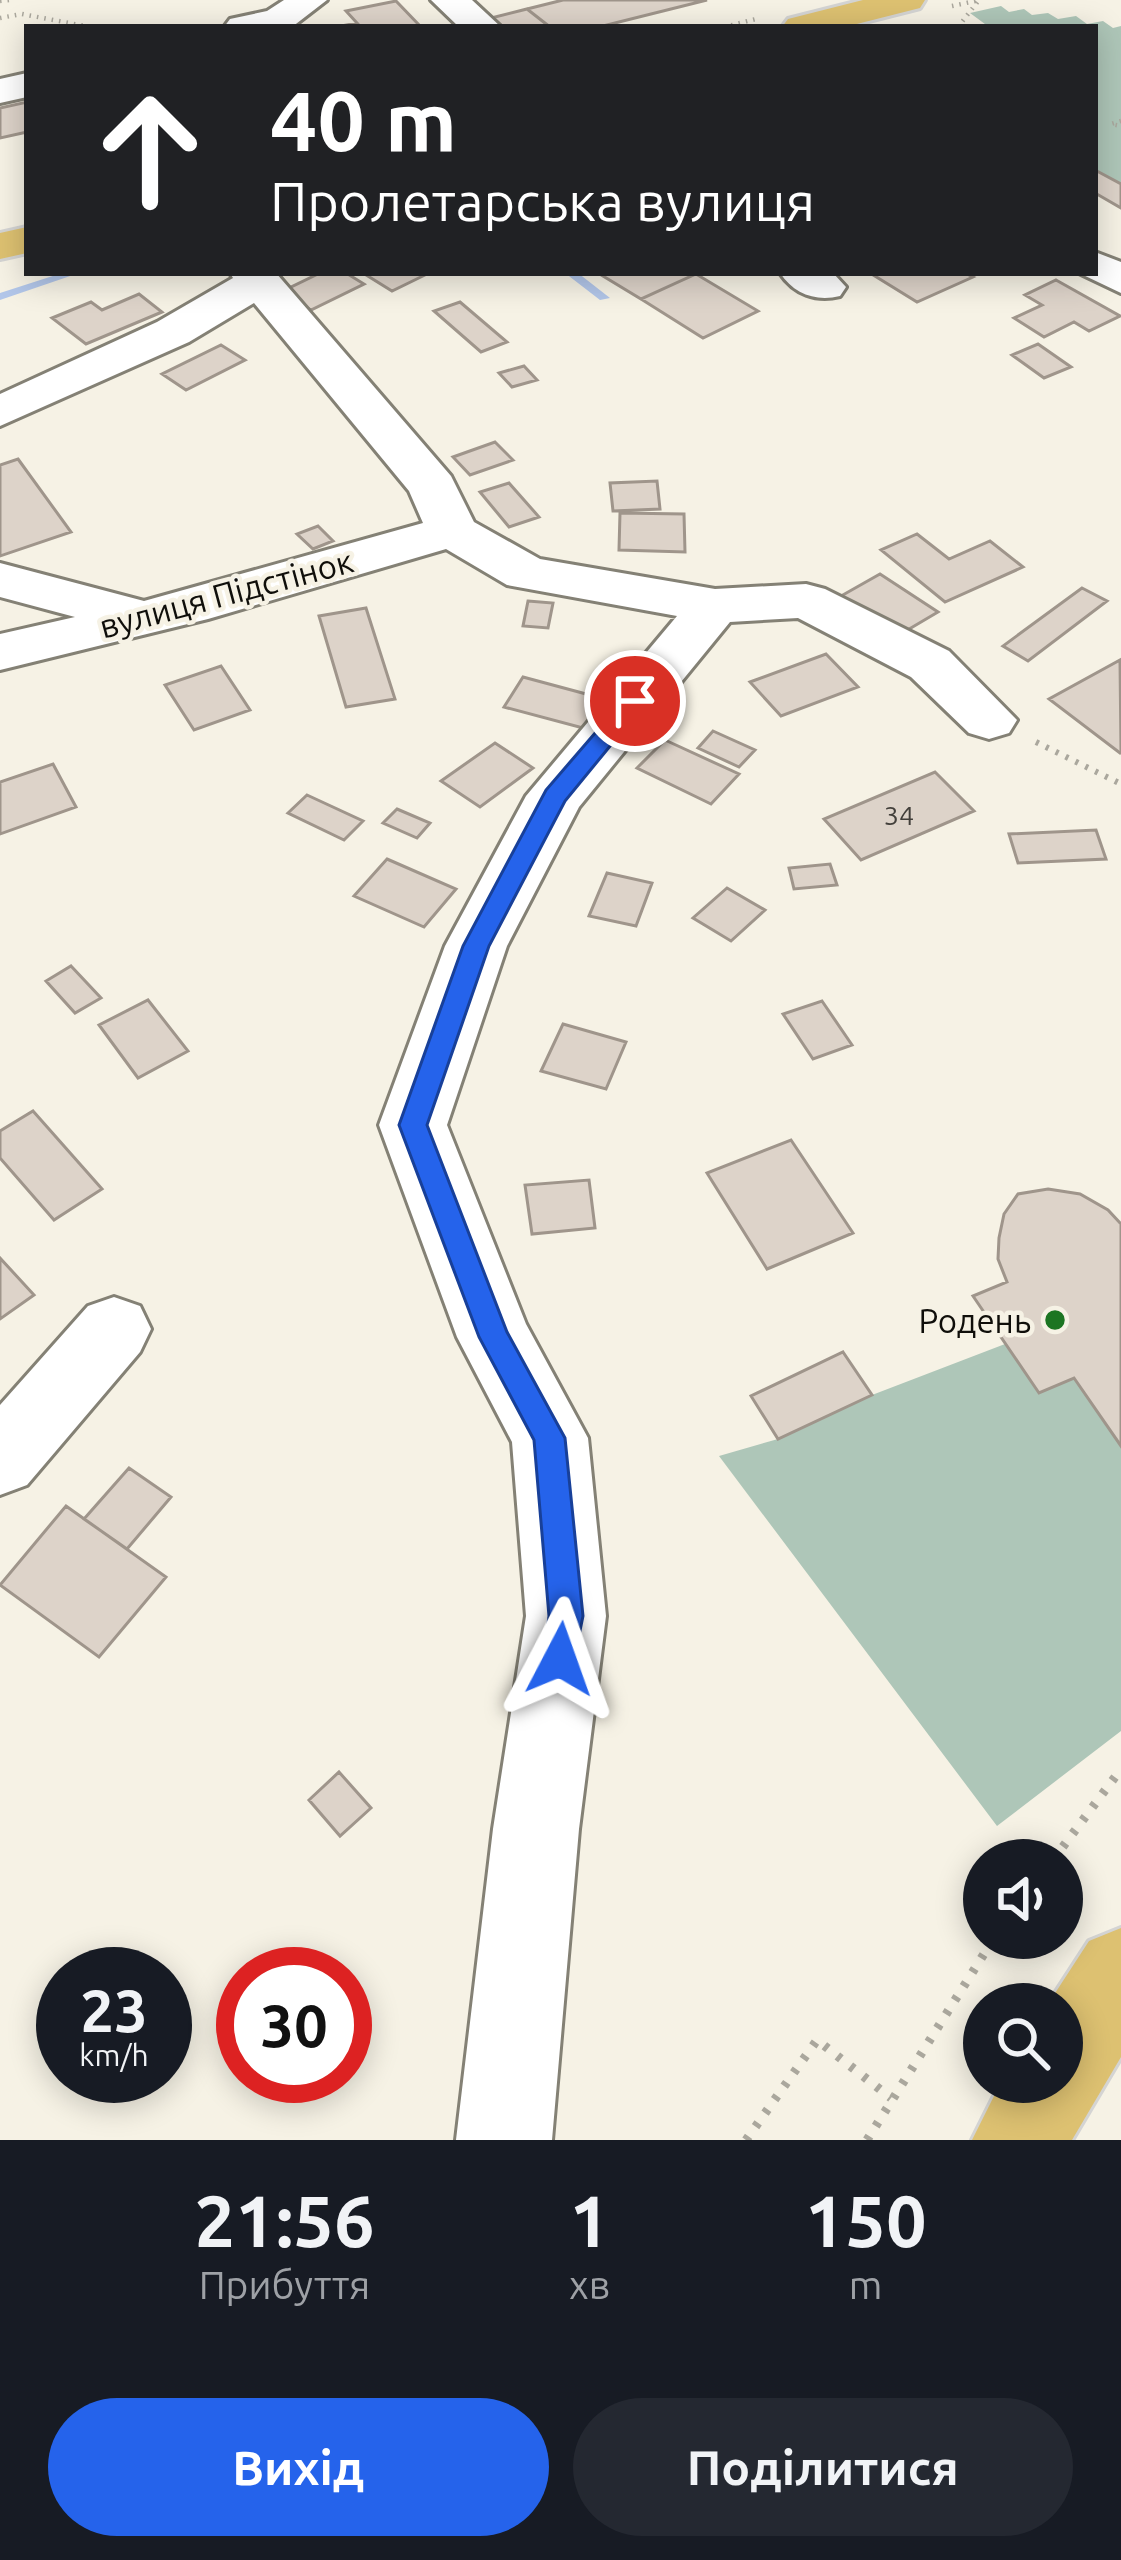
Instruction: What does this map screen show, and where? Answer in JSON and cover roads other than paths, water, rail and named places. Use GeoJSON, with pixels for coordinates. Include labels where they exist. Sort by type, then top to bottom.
{"type":"FeatureCollection","features":[{"type":"Feature","properties":{"kind":"main road"},"geometry":{"type":"LineString","coordinates":[[813,24],[907,0]]}},
{"type":"Feature","properties":{"kind":"main road"},"geometry":{"type":"LineString","coordinates":[[1083,2030],[1121,1973]]}},
{"type":"Feature","properties":{"kind":"main road"},"geometry":{"type":"LineString","coordinates":[[1020,2140],[1041,2103]]}},
{"type":"Feature","properties":{"kind":"street"},"geometry":{"type":"LineString","coordinates":[[256,24],[279,19],[309,0]]}},
{"type":"Feature","properties":{"kind":"street"},"geometry":{"type":"LineString","coordinates":[[449,0],[478,24]]}},
{"type":"Feature","properties":{"kind":"street"},"geometry":{"type":"LineString","coordinates":[[0,412],[173,332],[256,277],[434,487],[452,531],[526,573],[716,606],[806,601],[930,664],[989,720]]}},
{"type":"Feature","properties":{"kind":"street","name":"вулиця Підстінок"},"geometry":{"type":"LineString","coordinates":[[0,652],[452,531]]}},
{"type":"Feature","properties":{"kind":"street"},"geometry":{"type":"LineString","coordinates":[[0,580],[140,617]]}},
{"type":"Feature","properties":{"kind":"street"},"geometry":{"type":"LineString","coordinates":[[504,2140],[536,1829],[566,1616],[550,1438],[494,1337],[413,1125],[476,946],[555,796],[716,606]]}},
{"type":"Feature","properties":{"kind":"street"},"geometry":{"type":"LineString","coordinates":[[0,1460],[114,1329]]}},
{"type":"Feature","properties":{"kind":"waterway"},"geometry":{"type":"LineString","coordinates":[[0,297],[64,276]]}},
{"type":"Feature","properties":{"kind":"waterway"},"geometry":{"type":"LineString","coordinates":[[575,276],[604,298]]}},
{"type":"Feature","properties":{"kind":"place","name":"Родень"},"geometry":{"type":"Point","coordinates":[1055,1320]}}]}
